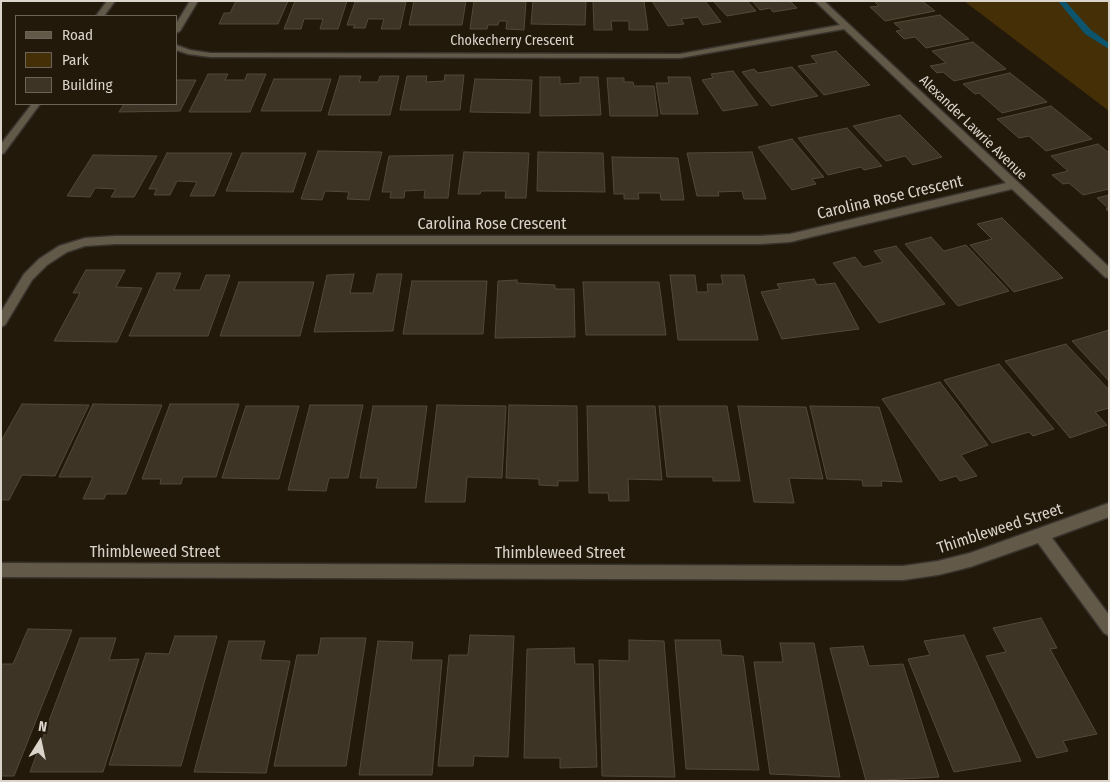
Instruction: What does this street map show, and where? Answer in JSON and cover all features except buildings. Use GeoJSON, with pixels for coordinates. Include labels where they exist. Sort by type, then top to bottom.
{"type":"FeatureCollection","features":[{"type":"Feature","properties":{"kind":"street"},"geometry":{"type":"LineString","coordinates":[[101,15],[111,1]]}},
{"type":"Feature","properties":{"kind":"street"},"geometry":{"type":"LineString","coordinates":[[178,28],[194,1]]}},
{"type":"Feature","properties":{"kind":"street","name":"Alexander Lawrie Avenue"},"geometry":{"type":"LineString","coordinates":[[819,1],[1109,274]]}},
{"type":"Feature","properties":{"kind":"street","name":"Chokecherry Crescent"},"geometry":{"type":"LineString","coordinates":[[178,48],[188,52],[210,55],[680,56],[846,26]]}},
{"type":"Feature","properties":{"kind":"street"},"geometry":{"type":"LineString","coordinates":[[1,151],[35,105]]}},
{"type":"Feature","properties":{"kind":"street","name":"Carolina Rose Crescent"},"geometry":{"type":"LineString","coordinates":[[1,322],[28,277],[43,262],[62,249],[85,242],[115,240],[760,240],[790,238],[1013,185]]}},
{"type":"Feature","properties":{"kind":"street","name":"Thimbleweed Street"},"geometry":{"type":"LineString","coordinates":[[1,570],[903,573],[938,568],[970,560],[1109,510]]}},
{"type":"Feature","properties":{"kind":"street"},"geometry":{"type":"LineString","coordinates":[[1041,535],[1109,628]]}},
{"type":"Feature","properties":{"kind":"green space"},"geometry":{"type":"Polygon","coordinates":[[[964,1],[1109,1],[1109,111],[964,1]]]}},
{"type":"Feature","properties":{"kind":"waterway"},"geometry":{"type":"LineString","coordinates":[[1061,1],[1088,32],[1109,47]]}}]}
